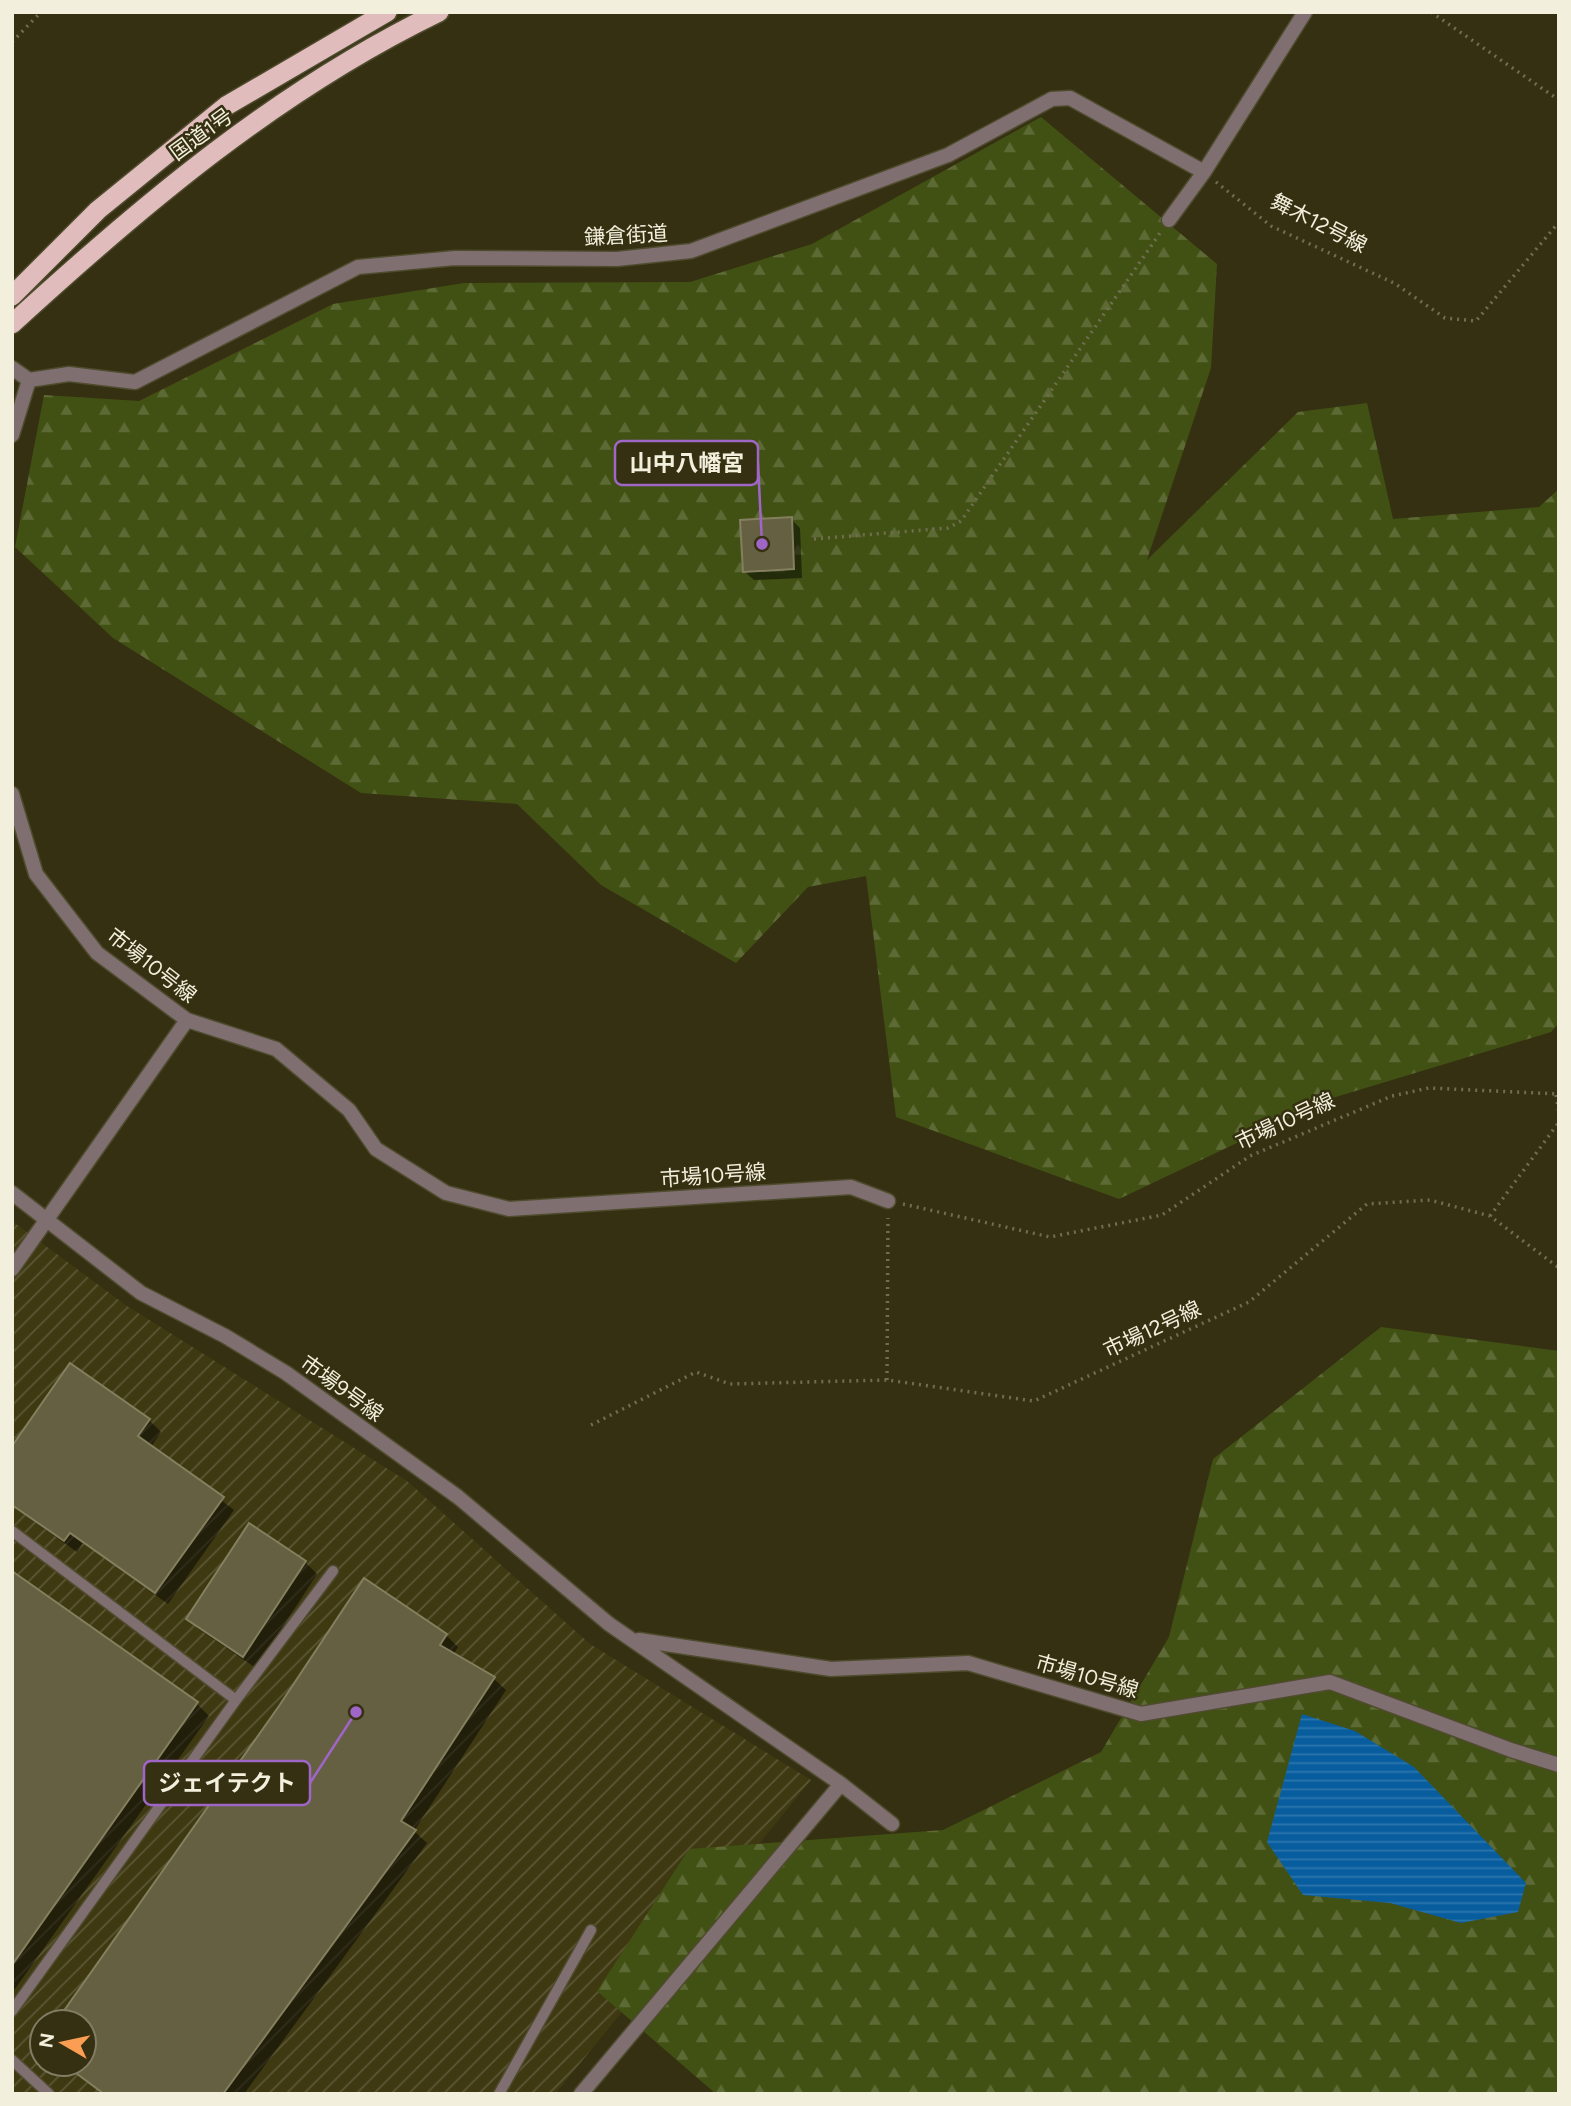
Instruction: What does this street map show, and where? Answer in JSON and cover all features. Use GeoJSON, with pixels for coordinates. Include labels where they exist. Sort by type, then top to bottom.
{"type":"FeatureCollection","features":[{"type":"Feature","properties":{"kind":"highway","name":"国道1号"},"geometry":{"type":"LineString","coordinates":[[12,296],[98,210],[226,106],[387,12]]}},
{"type":"Feature","properties":{"kind":"highway","name":"国道1号"},"geometry":{"type":"LineString","coordinates":[[12,324],[93,249],[204,157],[325,74],[439,12]]}},
{"type":"Feature","properties":{"kind":"street"},"geometry":{"type":"LineString","coordinates":[[1169,220],[1204,172],[1305,12]]}},
{"type":"Feature","properties":{"kind":"street","name":"鎌倉街道"},"geometry":{"type":"LineString","coordinates":[[29,380],[69,374],[135,382],[358,267],[455,258],[617,259],[691,251],[948,155],[1052,99],[1070,98],[1204,172]]}},
{"type":"Feature","properties":{"kind":"street"},"geometry":{"type":"LineString","coordinates":[[12,368],[29,380],[12,435]]}},
{"type":"Feature","properties":{"kind":"street","name":"市場10号線"},"geometry":{"type":"LineString","coordinates":[[12,794],[36,874],[97,953],[187,1020],[276,1049],[349,1110],[376,1149],[446,1193],[509,1209],[851,1188],[888,1201]]}},
{"type":"Feature","properties":{"kind":"street"},"geometry":{"type":"LineString","coordinates":[[12,1269],[100,1149],[187,1020]]}},
{"type":"Feature","properties":{"kind":"street","name":"市場9号線"},"geometry":{"type":"LineString","coordinates":[[12,1193],[141,1293],[225,1336],[286,1373],[458,1497],[536,1566],[609,1624],[841,1784],[892,1824]]}},
{"type":"Feature","properties":{"kind":"street","name":"市場10号線"},"geometry":{"type":"LineString","coordinates":[[633,1639],[831,1669],[968,1663],[1141,1714],[1330,1682],[1511,1751],[1559,1765]]}},
{"type":"Feature","properties":{"kind":"street"},"geometry":{"type":"LineString","coordinates":[[581,2094],[841,1784]]}},
{"type":"Feature","properties":{"kind":"lane"},"geometry":{"type":"LineString","coordinates":[[12,1531],[236,1700]]}},
{"type":"Feature","properties":{"kind":"lane"},"geometry":{"type":"LineString","coordinates":[[12,2011],[236,1700],[333,1571]]}},
{"type":"Feature","properties":{"kind":"lane"},"geometry":{"type":"LineString","coordinates":[[499,2094],[591,1930]]}},
{"type":"Feature","properties":{"kind":"lane"},"geometry":{"type":"LineString","coordinates":[[12,2060],[49,2094]]}},
{"type":"Feature","properties":{"kind":"path"},"geometry":{"type":"LineString","coordinates":[[12,43],[41,12]]}},
{"type":"Feature","properties":{"kind":"path"},"geometry":{"type":"LineString","coordinates":[[1431,12],[1559,100]]}},
{"type":"Feature","properties":{"kind":"path","name":"舞木12号線"},"geometry":{"type":"LineString","coordinates":[[1204,172],[1270,226],[1394,283],[1445,318],[1476,321],[1559,222]]}},
{"type":"Feature","properties":{"kind":"path"},"geometry":{"type":"LineString","coordinates":[[814,539],[948,528],[961,521],[1169,220]]}},
{"type":"Feature","properties":{"kind":"path","name":"市場10号線"},"geometry":{"type":"LineString","coordinates":[[888,1201],[1050,1237],[1162,1215],[1250,1156],[1392,1096],[1429,1088],[1557,1095]]}},
{"type":"Feature","properties":{"kind":"path"},"geometry":{"type":"LineString","coordinates":[[1557,1095],[1559,1113]]}},
{"type":"Feature","properties":{"kind":"path"},"geometry":{"type":"LineString","coordinates":[[1490,1216],[1559,1122]]}},
{"type":"Feature","properties":{"kind":"path","name":"市場12号線"},"geometry":{"type":"LineString","coordinates":[[592,1425],[696,1372],[730,1384],[887,1380],[1034,1401],[1249,1302],[1367,1204],[1430,1200],[1490,1216],[1559,1268]]}},
{"type":"Feature","properties":{"kind":"path"},"geometry":{"type":"LineString","coordinates":[[887,1380],[888,1201]]}},
{"type":"Feature","properties":{"kind":"shaded area"},"geometry":{"type":"Polygon","coordinates":[[[12,1221],[127,1306],[407,1481],[590,1644],[811,1780],[555,2094],[12,2094],[12,1221]]]}},
{"type":"Feature","properties":{"kind":"green space"},"geometry":{"type":"Polygon","coordinates":[[[1041,117],[1217,264],[1211,368],[1147,560],[1298,412],[1367,403],[1393,519],[1539,507],[1559,489],[1559,1023],[1551,1032],[1329,1099],[1119,1199],[896,1117],[866,876],[808,887],[736,963],[601,885],[517,804],[361,793],[113,638],[15,547],[44,395],[139,401],[333,304],[464,283],[690,282],[812,244],[1041,117]]]}},
{"type":"Feature","properties":{"kind":"green space"},"geometry":{"type":"Polygon","coordinates":[[[1381,1327],[1559,1351],[1559,2094],[716,2094],[597,1991],[689,1849],[943,1830],[1101,1752],[1169,1637],[1213,1459],[1381,1327]]]}},
{"type":"Feature","properties":{"kind":"water"},"geometry":{"type":"Polygon","coordinates":[[[1302,1714],[1355,1731],[1414,1767],[1526,1883],[1518,1912],[1461,1923],[1390,1903],[1303,1895],[1267,1842],[1302,1714]]]}},
{"type":"Feature","properties":{"kind":"building"},"geometry":{"type":"Polygon","coordinates":[[[792,517],[794,569],[743,572],[740,520],[792,517]]]}},
{"type":"Feature","properties":{"kind":"building"},"geometry":{"type":"Polygon","coordinates":[[[70,1363],[150,1419],[138,1436],[224,1497],[155,1593],[70,1533],[64,1541],[12,1505],[12,1446],[70,1363]]]}},
{"type":"Feature","properties":{"kind":"building"},"geometry":{"type":"Polygon","coordinates":[[[249,1523],[306,1561],[243,1657],[186,1619],[249,1523]]]}},
{"type":"Feature","properties":{"kind":"building"},"geometry":{"type":"Polygon","coordinates":[[[12,1571],[198,1702],[12,1965],[12,1571]]]}},
{"type":"Feature","properties":{"kind":"building"},"geometry":{"type":"Polygon","coordinates":[[[364,1578],[447,1634],[440,1645],[495,1677],[401,1821],[416,1830],[223,2094],[104,2094],[83,2078],[98,2078],[98,2008],[66,2008],[279,1706],[364,1578]]]}},
{"type":"Feature","properties":{"kind":"place","name":"山中八幡宮"},"geometry":{"type":"Point","coordinates":[762,544]}},
{"type":"Feature","properties":{"kind":"place","name":"ジェイテクト"},"geometry":{"type":"Point","coordinates":[356,1712]}}]}
